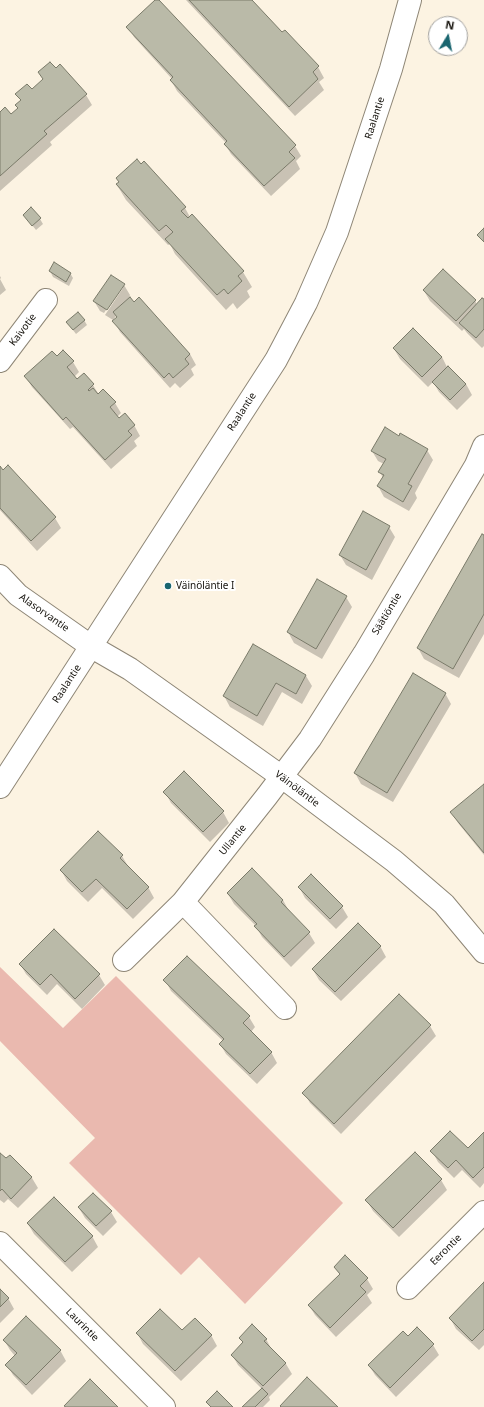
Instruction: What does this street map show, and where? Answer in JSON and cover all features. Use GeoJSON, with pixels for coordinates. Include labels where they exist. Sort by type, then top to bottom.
{"type":"FeatureCollection","features":[{"type":"Feature","properties":{"kind":"street","name":"Raalantie"},"geometry":{"type":"LineString","coordinates":[[0,787],[92,647],[276,360],[306,303],[337,232],[391,69],[410,0]]}},
{"type":"Feature","properties":{"kind":"street","name":"Kaivotie"},"geometry":{"type":"LineString","coordinates":[[0,361],[46,300]]}},
{"type":"Feature","properties":{"kind":"street","name":"Säätiöntie"},"geometry":{"type":"LineString","coordinates":[[282,777],[310,738],[364,654],[481,461]]}},
{"type":"Feature","properties":{"kind":"street","name":"Alasorvantie"},"geometry":{"type":"LineString","coordinates":[[0,576],[18,595],[92,647]]}},
{"type":"Feature","properties":{"kind":"street","name":"Väinöläntie"},"geometry":{"type":"LineString","coordinates":[[92,647],[130,669],[282,777],[394,861],[444,904],[484,952]]}},
{"type":"Feature","properties":{"kind":"street","name":"Ullantie"},"geometry":{"type":"LineString","coordinates":[[124,960],[183,902],[282,777]]}},
{"type":"Feature","properties":{"kind":"street"},"geometry":{"type":"LineString","coordinates":[[183,902],[285,1008]]}},
{"type":"Feature","properties":{"kind":"street","name":"Eerontie"},"geometry":{"type":"LineString","coordinates":[[408,1288],[484,1212]]}},
{"type":"Feature","properties":{"kind":"street","name":"Laurintie"},"geometry":{"type":"LineString","coordinates":[[0,1243],[164,1407]]}},
{"type":"Feature","properties":{"kind":"shaded area"},"geometry":{"type":"Polygon","coordinates":[[[0,967],[63,1028],[116,976],[343,1203],[245,1304],[199,1257],[181,1275],[69,1163],[95,1138],[0,1041],[0,967]]]}},
{"type":"Feature","properties":{"kind":"building"},"geometry":{"type":"Polygon","coordinates":[[[155,0],[159,0],[296,145],[289,152],[295,158],[264,186],[224,144],[227,141],[170,80],[173,77],[126,27],[155,0]]]}},
{"type":"Feature","properties":{"kind":"building"},"geometry":{"type":"Polygon","coordinates":[[[189,0],[252,0],[282,32],[285,30],[319,66],[313,72],[318,79],[289,107],[189,0]]]}},
{"type":"Feature","properties":{"kind":"building"},"geometry":{"type":"Polygon","coordinates":[[[50,62],[56,68],[60,64],[87,94],[44,131],[47,134],[0,176],[0,112],[5,107],[11,114],[18,108],[15,105],[21,100],[15,94],[27,84],[32,89],[43,79],[38,72],[50,62]]]}},
{"type":"Feature","properties":{"kind":"building"},"geometry":{"type":"Polygon","coordinates":[[[137,159],[141,164],[144,161],[186,207],[181,211],[188,218],[192,214],[244,271],[238,276],[242,281],[228,294],[224,289],[217,295],[165,239],[173,232],[166,225],[159,231],[116,184],[119,182],[116,178],[137,159]]]}},
{"type":"Feature","properties":{"kind":"building"},"geometry":{"type":"Polygon","coordinates":[[[31,207],[41,218],[32,226],[23,215],[31,207]]]}},
{"type":"Feature","properties":{"kind":"building"},"geometry":{"type":"Polygon","coordinates":[[[484,228],[484,242],[477,235],[484,228]]]}},
{"type":"Feature","properties":{"kind":"building"},"geometry":{"type":"Polygon","coordinates":[[[54,262],[71,273],[66,282],[49,271],[54,262]]]}},
{"type":"Feature","properties":{"kind":"building"},"geometry":{"type":"Polygon","coordinates":[[[443,269],[476,300],[456,321],[423,290],[443,269]]]}},
{"type":"Feature","properties":{"kind":"building"},"geometry":{"type":"Polygon","coordinates":[[[111,275],[125,284],[107,310],[93,301],[111,275]]]}},
{"type":"Feature","properties":{"kind":"building"},"geometry":{"type":"Polygon","coordinates":[[[130,297],[134,302],[139,297],[190,354],[185,359],[189,364],[173,378],[169,373],[164,378],[112,321],[117,317],[113,312],[130,297]]]}},
{"type":"Feature","properties":{"kind":"building"},"geometry":{"type":"Polygon","coordinates":[[[482,298],[484,299],[484,329],[476,338],[459,323],[482,298]]]}},
{"type":"Feature","properties":{"kind":"building"},"geometry":{"type":"Polygon","coordinates":[[[78,312],[85,320],[73,330],[66,322],[78,312]]]}},
{"type":"Feature","properties":{"kind":"building"},"geometry":{"type":"Polygon","coordinates":[[[413,328],[442,357],[422,377],[393,348],[413,328]]]}},
{"type":"Feature","properties":{"kind":"building"},"geometry":{"type":"Polygon","coordinates":[[[63,350],[74,361],[67,367],[77,379],[84,373],[94,384],[88,390],[89,391],[93,388],[98,394],[103,389],[116,402],[110,407],[119,418],[125,413],[135,425],[128,431],[132,435],[105,460],[66,417],[63,420],[24,376],[52,351],[57,356],[63,350]]]}},
{"type":"Feature","properties":{"kind":"building"},"geometry":{"type":"Polygon","coordinates":[[[448,366],[466,384],[450,400],[432,382],[448,366]]]}},
{"type":"Feature","properties":{"kind":"building"},"geometry":{"type":"Polygon","coordinates":[[[385,427],[399,436],[400,433],[428,449],[408,484],[412,486],[403,502],[377,486],[384,475],[378,472],[386,459],[371,451],[385,427]]]}},
{"type":"Feature","properties":{"kind":"building"},"geometry":{"type":"Polygon","coordinates":[[[8,465],[56,517],[31,541],[0,508],[0,466],[3,470],[8,465]]]}},
{"type":"Feature","properties":{"kind":"building"},"geometry":{"type":"Polygon","coordinates":[[[363,511],[390,526],[366,570],[339,555],[363,511]]]}},
{"type":"Feature","properties":{"kind":"building"},"geometry":{"type":"Polygon","coordinates":[[[482,534],[484,535],[484,614],[453,669],[417,648],[482,534]]]}},
{"type":"Feature","properties":{"kind":"building"},"geometry":{"type":"Polygon","coordinates":[[[317,579],[347,596],[316,649],[287,632],[317,579]]]}},
{"type":"Feature","properties":{"kind":"building"},"geometry":{"type":"Polygon","coordinates":[[[253,644],[306,675],[296,694],[276,683],[257,716],[223,696],[253,644]]]}},
{"type":"Feature","properties":{"kind":"building"},"geometry":{"type":"Polygon","coordinates":[[[413,673],[446,693],[387,793],[354,773],[413,673]]]}},
{"type":"Feature","properties":{"kind":"building"},"geometry":{"type":"Polygon","coordinates":[[[184,771],[224,811],[203,832],[163,792],[184,771]]]}},
{"type":"Feature","properties":{"kind":"building"},"geometry":{"type":"Polygon","coordinates":[[[484,784],[484,853],[450,812],[484,784]]]}},
{"type":"Feature","properties":{"kind":"building"},"geometry":{"type":"Polygon","coordinates":[[[98,831],[123,855],[120,858],[149,887],[127,909],[96,879],[82,892],[60,870],[98,831]]]}},
{"type":"Feature","properties":{"kind":"building"},"geometry":{"type":"Polygon","coordinates":[[[252,868],[283,900],[281,902],[310,932],[284,957],[254,926],[257,924],[227,893],[252,868]]]}},
{"type":"Feature","properties":{"kind":"building"},"geometry":{"type":"Polygon","coordinates":[[[311,874],[343,906],[330,919],[298,887],[311,874]]]}},
{"type":"Feature","properties":{"kind":"building"},"geometry":{"type":"Polygon","coordinates":[[[358,923],[381,946],[335,992],[312,969],[358,923]]]}},
{"type":"Feature","properties":{"kind":"building"},"geometry":{"type":"Polygon","coordinates":[[[54,929],[100,974],[75,999],[51,974],[40,985],[19,964],[54,929]]]}},
{"type":"Feature","properties":{"kind":"building"},"geometry":{"type":"Polygon","coordinates":[[[187,956],[250,1016],[243,1023],[272,1052],[250,1074],[219,1044],[224,1039],[163,980],[187,956]]]}},
{"type":"Feature","properties":{"kind":"building"},"geometry":{"type":"Polygon","coordinates":[[[399,994],[431,1025],[334,1124],[302,1093],[399,994]]]}},
{"type":"Feature","properties":{"kind":"building"},"geometry":{"type":"Polygon","coordinates":[[[450,1131],[468,1148],[484,1132],[484,1167],[473,1178],[456,1160],[448,1168],[430,1151],[450,1131]]]}},
{"type":"Feature","properties":{"kind":"building"},"geometry":{"type":"Polygon","coordinates":[[[415,1152],[442,1179],[393,1228],[365,1200],[415,1152]]]}},
{"type":"Feature","properties":{"kind":"building"},"geometry":{"type":"Polygon","coordinates":[[[0,1153],[6,1158],[10,1155],[32,1177],[11,1199],[2,1189],[0,1191],[0,1153]]]}},
{"type":"Feature","properties":{"kind":"building"},"geometry":{"type":"Polygon","coordinates":[[[93,1193],[112,1211],[96,1226],[78,1207],[93,1193]]]}},
{"type":"Feature","properties":{"kind":"building"},"geometry":{"type":"Polygon","coordinates":[[[54,1197],[93,1236],[65,1262],[27,1223],[54,1197]]]}},
{"type":"Feature","properties":{"kind":"building"},"geometry":{"type":"Polygon","coordinates":[[[345,1255],[368,1278],[360,1286],[366,1292],[330,1328],[308,1305],[340,1274],[334,1267],[345,1255]]]}},
{"type":"Feature","properties":{"kind":"building"},"geometry":{"type":"Polygon","coordinates":[[[484,1282],[484,1329],[472,1341],[449,1318],[484,1282]]]}},
{"type":"Feature","properties":{"kind":"building"},"geometry":{"type":"Polygon","coordinates":[[[0,1289],[9,1298],[0,1307],[0,1289]]]}},
{"type":"Feature","properties":{"kind":"building"},"geometry":{"type":"Polygon","coordinates":[[[160,1309],[182,1330],[195,1318],[212,1335],[175,1371],[136,1333],[160,1309]]]}},
{"type":"Feature","properties":{"kind":"building"},"geometry":{"type":"Polygon","coordinates":[[[26,1316],[61,1350],[26,1385],[5,1365],[17,1353],[3,1340],[26,1316]]]}},
{"type":"Feature","properties":{"kind":"building"},"geometry":{"type":"Polygon","coordinates":[[[252,1324],[267,1339],[264,1341],[286,1363],[263,1386],[231,1355],[243,1342],[239,1338],[252,1324]]]}},
{"type":"Feature","properties":{"kind":"building"},"geometry":{"type":"Polygon","coordinates":[[[417,1327],[434,1344],[390,1388],[368,1365],[403,1331],[408,1336],[417,1327]]]}},
{"type":"Feature","properties":{"kind":"building"},"geometry":{"type":"Polygon","coordinates":[[[307,1377],[338,1407],[281,1407],[280,1406],[307,1377]]]}},
{"type":"Feature","properties":{"kind":"building"},"geometry":{"type":"Polygon","coordinates":[[[90,1379],[118,1407],[64,1406],[90,1379]]]}},
{"type":"Feature","properties":{"kind":"building"},"geometry":{"type":"Polygon","coordinates":[[[262,1388],[268,1394],[255,1407],[242,1407],[262,1388]]]}},
{"type":"Feature","properties":{"kind":"building"},"geometry":{"type":"Polygon","coordinates":[[[217,1391],[233,1407],[211,1407],[206,1402],[217,1391]]]}},
{"type":"Feature","properties":{"kind":"place","name":"Väinöläntie I"},"geometry":{"type":"Point","coordinates":[168,586]}}]}
